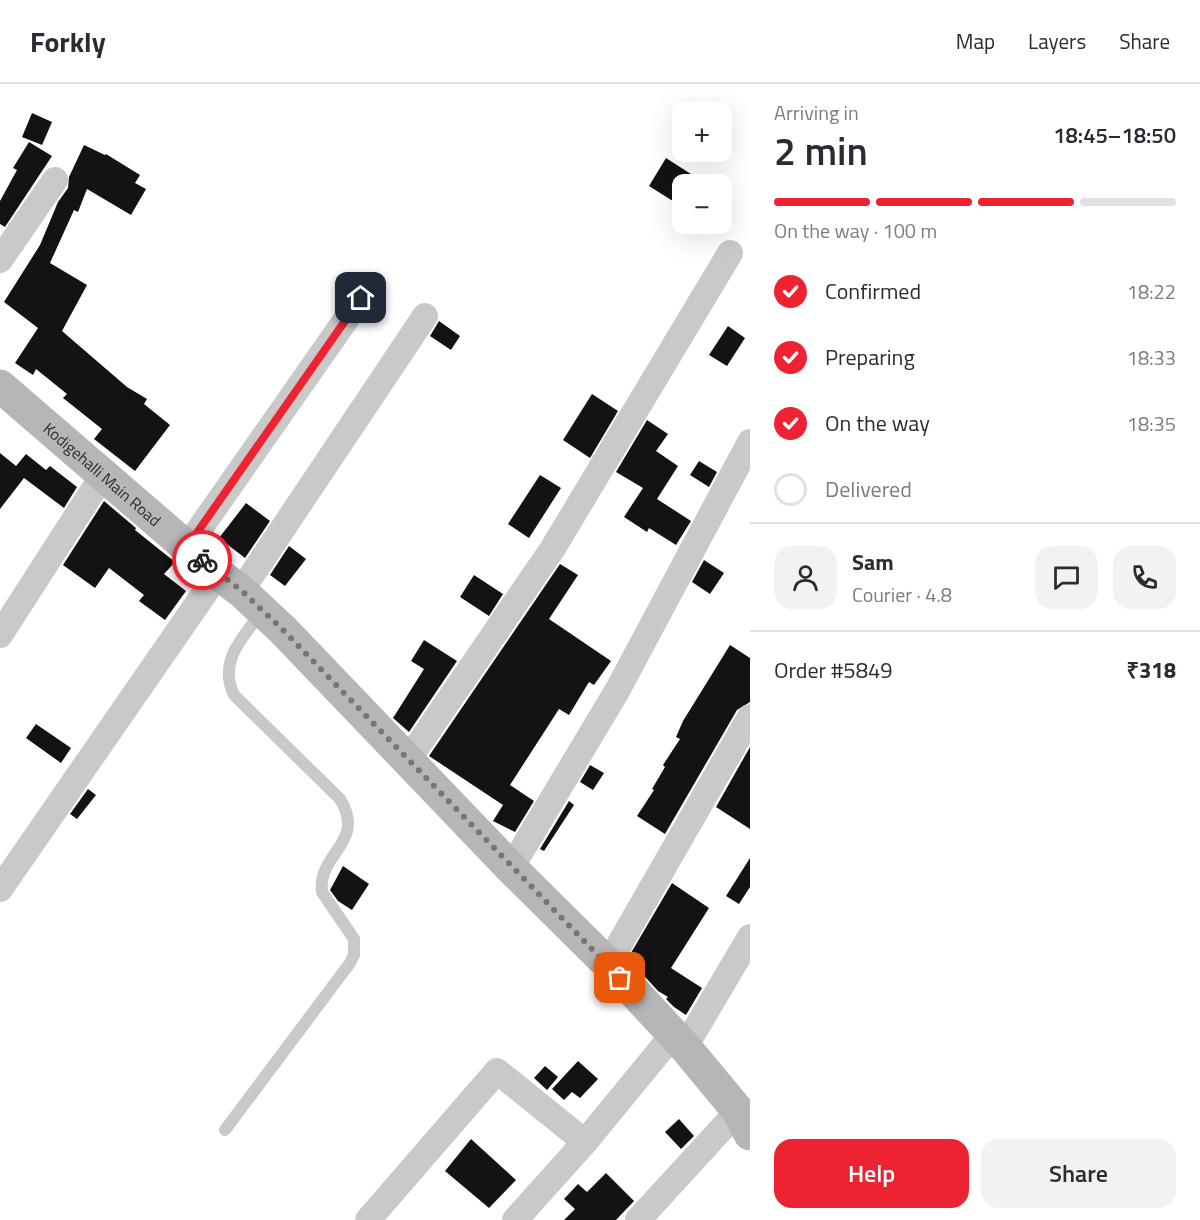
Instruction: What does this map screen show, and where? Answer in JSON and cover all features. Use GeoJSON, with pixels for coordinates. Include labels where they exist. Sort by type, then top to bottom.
{"type":"FeatureCollection","features":[{"type":"Feature","properties":{"kind":"street"},"geometry":{"type":"LineString","coordinates":[[0,260],[55,180]]}},
{"type":"Feature","properties":{"kind":"street"},"geometry":{"type":"LineString","coordinates":[[408,760],[553,548],[730,253]]}},
{"type":"Feature","properties":{"kind":"street"},"geometry":{"type":"LineString","coordinates":[[187,547],[361,298]]}},
{"type":"Feature","properties":{"kind":"street"},"geometry":{"type":"LineString","coordinates":[[0,889],[241,592],[425,316]]}},
{"type":"Feature","properties":{"kind":"street","name":"Kodigehalli Main Road"},"geometry":{"type":"LineString","coordinates":[[1,391],[103,475],[283,630],[511,868],[608,964],[678,1042],[744,1122]]}},
{"type":"Feature","properties":{"kind":"street"},"geometry":{"type":"LineString","coordinates":[[511,868],[617,691],[750,442]]}},
{"type":"Feature","properties":{"kind":"street"},"geometry":{"type":"LineString","coordinates":[[0,635],[103,475]]}},
{"type":"Feature","properties":{"kind":"street"},"geometry":{"type":"LineString","coordinates":[[608,964],[750,717]]}},
{"type":"Feature","properties":{"kind":"street"},"geometry":{"type":"LineString","coordinates":[[515,1220],[678,1042],[750,937]]}},
{"type":"Feature","properties":{"kind":"street"},"geometry":{"type":"LineString","coordinates":[[368,1220],[497,1071],[585,1142]]}},
{"type":"Feature","properties":{"kind":"street"},"geometry":{"type":"LineString","coordinates":[[638,1220],[744,1122]]}},
{"type":"Feature","properties":{"kind":"lane"},"geometry":{"type":"LineString","coordinates":[[225,1130],[350,963],[355,946],[354,939],[322,892],[321,886],[325,873],[349,829],[348,814],[340,799],[234,695],[229,685],[230,659],[241,592]]}},
{"type":"Feature","properties":{"kind":"building"},"geometry":{"type":"Polygon","coordinates":[[[32,113],[52,122],[42,145],[22,137],[32,113]]]}},
{"type":"Feature","properties":{"kind":"building"},"geometry":{"type":"Polygon","coordinates":[[[29,142],[52,156],[5,227],[0,224],[0,201],[17,170],[13,168],[29,142]]]}},
{"type":"Feature","properties":{"kind":"building"},"geometry":{"type":"Polygon","coordinates":[[[84,145],[106,154],[140,175],[135,183],[146,189],[131,215],[87,189],[78,212],[74,210],[50,263],[87,285],[62,331],[127,387],[147,399],[144,404],[170,425],[135,471],[94,439],[102,429],[63,398],[67,394],[36,369],[33,375],[15,363],[38,328],[4,302],[40,245],[58,202],[68,188],[69,177],[84,145]]]}},
{"type":"Feature","properties":{"kind":"building"},"geometry":{"type":"Polygon","coordinates":[[[666,158],[691,174],[672,174],[672,200],[649,186],[666,158]]]}},
{"type":"Feature","properties":{"kind":"building"},"geometry":{"type":"Polygon","coordinates":[[[439,321],[460,336],[451,350],[430,336],[439,321]]]}},
{"type":"Feature","properties":{"kind":"building"},"geometry":{"type":"Polygon","coordinates":[[[728,326],[745,338],[727,366],[709,355],[728,326]]]}},
{"type":"Feature","properties":{"kind":"building"},"geometry":{"type":"Polygon","coordinates":[[[592,394],[618,411],[590,458],[563,440],[592,394]]]}},
{"type":"Feature","properties":{"kind":"building"},"geometry":{"type":"Polygon","coordinates":[[[647,420],[668,434],[656,451],[678,466],[657,499],[691,521],[676,545],[649,528],[647,532],[624,517],[643,488],[616,472],[647,420]]]}},
{"type":"Feature","properties":{"kind":"building"},"geometry":{"type":"Polygon","coordinates":[[[0,453],[16,466],[26,454],[46,470],[50,466],[77,487],[64,508],[24,478],[0,509],[0,453]]]}},
{"type":"Feature","properties":{"kind":"building"},"geometry":{"type":"Polygon","coordinates":[[[699,461],[717,472],[709,487],[690,475],[699,461]]]}},
{"type":"Feature","properties":{"kind":"building"},"geometry":{"type":"Polygon","coordinates":[[[540,475],[561,488],[529,538],[508,524],[540,475]]]}},
{"type":"Feature","properties":{"kind":"building"},"geometry":{"type":"Polygon","coordinates":[[[104,501],[175,562],[164,574],[186,591],[165,620],[139,601],[144,595],[109,568],[95,588],[63,565],[104,501]]]}},
{"type":"Feature","properties":{"kind":"building"},"geometry":{"type":"Polygon","coordinates":[[[246,503],[270,521],[245,558],[219,538],[246,503]]]}},
{"type":"Feature","properties":{"kind":"building"},"geometry":{"type":"Polygon","coordinates":[[[289,546],[306,559],[285,586],[270,575],[289,546]]]}},
{"type":"Feature","properties":{"kind":"building"},"geometry":{"type":"Polygon","coordinates":[[[704,560],[724,573],[710,594],[692,582],[704,560]]]}},
{"type":"Feature","properties":{"kind":"building"},"geometry":{"type":"Polygon","coordinates":[[[560,564],[578,575],[549,619],[611,661],[594,685],[589,682],[569,715],[559,709],[510,785],[534,801],[515,832],[493,821],[503,805],[429,756],[560,564]]]}},
{"type":"Feature","properties":{"kind":"building"},"geometry":{"type":"Polygon","coordinates":[[[474,575],[503,594],[489,616],[460,597],[474,575]]]}},
{"type":"Feature","properties":{"kind":"building"},"geometry":{"type":"Polygon","coordinates":[[[424,640],[457,661],[409,732],[393,718],[424,669],[411,661],[424,640]]]}},
{"type":"Feature","properties":{"kind":"building"},"geometry":{"type":"Polygon","coordinates":[[[730,645],[750,658],[750,702],[737,710],[665,834],[637,816],[654,790],[652,789],[665,767],[663,765],[680,739],[676,737],[683,721],[730,645]]]}},
{"type":"Feature","properties":{"kind":"building"},"geometry":{"type":"Polygon","coordinates":[[[36,724],[71,748],[61,763],[26,738],[36,724]]]}},
{"type":"Feature","properties":{"kind":"building"},"geometry":{"type":"Polygon","coordinates":[[[750,747],[750,829],[716,807],[750,747]]]}},
{"type":"Feature","properties":{"kind":"building"},"geometry":{"type":"Polygon","coordinates":[[[590,765],[604,773],[593,790],[580,782],[590,765]]]}},
{"type":"Feature","properties":{"kind":"building"},"geometry":{"type":"Polygon","coordinates":[[[88,789],[96,795],[77,819],[70,814],[88,789]]]}},
{"type":"Feature","properties":{"kind":"building"},"geometry":{"type":"Polygon","coordinates":[[[569,801],[574,805],[544,851],[540,849],[569,801]]]}},
{"type":"Feature","properties":{"kind":"building"},"geometry":{"type":"Polygon","coordinates":[[[750,858],[750,887],[739,904],[726,896],[750,858]]]}},
{"type":"Feature","properties":{"kind":"building"},"geometry":{"type":"Polygon","coordinates":[[[343,866],[369,884],[352,910],[338,901],[330,890],[343,866]]]}},
{"type":"Feature","properties":{"kind":"building"},"geometry":{"type":"Polygon","coordinates":[[[672,883],[709,908],[671,968],[702,988],[686,1015],[674,1007],[666,999],[668,997],[658,991],[628,958],[672,883]]]}},
{"type":"Feature","properties":{"kind":"building"},"geometry":{"type":"Polygon","coordinates":[[[578,1061],[598,1079],[580,1098],[572,1092],[564,1100],[552,1089],[578,1061]]]}},
{"type":"Feature","properties":{"kind":"building"},"geometry":{"type":"Polygon","coordinates":[[[545,1066],[558,1077],[547,1090],[534,1078],[545,1066]]]}},
{"type":"Feature","properties":{"kind":"building"},"geometry":{"type":"Polygon","coordinates":[[[679,1119],[694,1136],[681,1149],[665,1132],[679,1119]]]}},
{"type":"Feature","properties":{"kind":"building"},"geometry":{"type":"Polygon","coordinates":[[[471,1139],[516,1180],[489,1208],[445,1171],[471,1139]]]}},
{"type":"Feature","properties":{"kind":"building"},"geometry":{"type":"Polygon","coordinates":[[[606,1173],[634,1201],[616,1220],[564,1220],[575,1209],[564,1199],[578,1184],[587,1192],[606,1173]]]}},
{"type":"Feature","properties":{"kind":"way so far"},"geometry":{"type":"LineString","coordinates":[[202,560],[242,591],[283,630],[620,978]]}},
{"type":"Feature","properties":{"kind":"route"},"geometry":{"type":"LineString","coordinates":[[202,560],[187,547],[361,298]]}}]}
